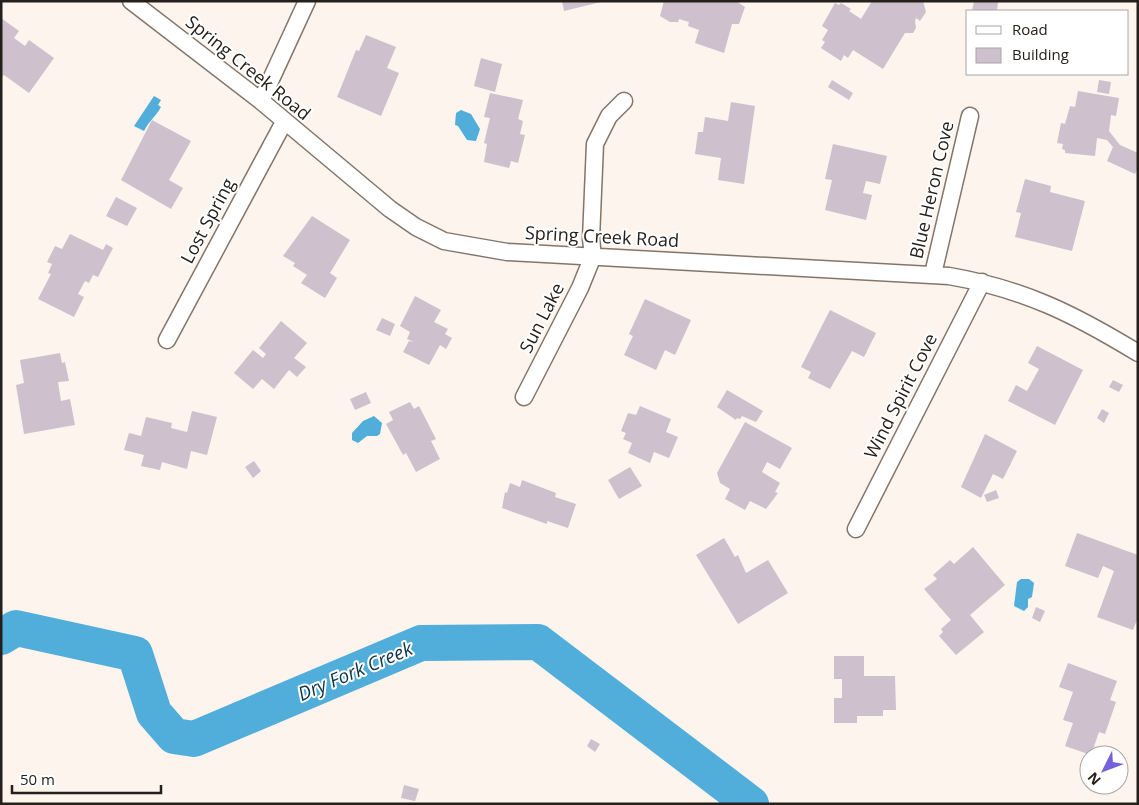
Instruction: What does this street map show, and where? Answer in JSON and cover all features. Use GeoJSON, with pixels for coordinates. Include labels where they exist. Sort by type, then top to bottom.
{"type":"FeatureCollection","features":[{"type":"Feature","properties":{"kind":"street","name":"Spring Creek Road"},"geometry":{"type":"LineString","coordinates":[[131,1],[261,101],[390,209],[416,227],[444,241],[507,252],[933,274],[982,282],[1010,289],[1069,312],[1138,352]]}},
{"type":"Feature","properties":{"kind":"street"},"geometry":{"type":"LineString","coordinates":[[261,101],[307,1]]}},
{"type":"Feature","properties":{"kind":"street"},"geometry":{"type":"LineString","coordinates":[[593,256],[591,239],[595,144],[609,116],[624,101]]}},
{"type":"Feature","properties":{"kind":"street","name":"Blue Heron Cove"},"geometry":{"type":"LineString","coordinates":[[933,274],[970,116]]}},
{"type":"Feature","properties":{"kind":"street","name":"Lost Spring"},"geometry":{"type":"LineString","coordinates":[[167,340],[284,122]]}},
{"type":"Feature","properties":{"kind":"street","name":"Sun Lake"},"geometry":{"type":"LineString","coordinates":[[524,397],[580,288],[593,256]]}},
{"type":"Feature","properties":{"kind":"street","name":"Wind Spirit Cove"},"geometry":{"type":"LineString","coordinates":[[856,529],[982,282]]}},
{"type":"Feature","properties":{"kind":"water"},"geometry":{"type":"Polygon","coordinates":[[[154,96],[161,100],[158,105],[161,107],[144,131],[134,126],[154,96]]]}},
{"type":"Feature","properties":{"kind":"water"},"geometry":{"type":"Polygon","coordinates":[[[461,110],[471,114],[480,129],[476,141],[467,140],[458,126],[455,125],[456,113],[461,110]]]}},
{"type":"Feature","properties":{"kind":"water"},"geometry":{"type":"Polygon","coordinates":[[[374,416],[382,423],[380,434],[377,436],[367,436],[358,443],[352,440],[352,433],[363,421],[374,416]]]}},
{"type":"Feature","properties":{"kind":"water"},"geometry":{"type":"Polygon","coordinates":[[[1021,579],[1029,579],[1034,583],[1032,597],[1028,599],[1028,607],[1024,611],[1014,606],[1017,582],[1021,579]]]}},
{"type":"Feature","properties":{"kind":"building"},"geometry":{"type":"Polygon","coordinates":[[[562,1],[601,1],[601,2],[564,11],[562,1]]]}},
{"type":"Feature","properties":{"kind":"building"},"geometry":{"type":"Polygon","coordinates":[[[664,1],[736,1],[745,7],[739,24],[732,24],[724,53],[695,43],[699,30],[688,26],[689,22],[679,19],[678,22],[670,22],[660,16],[664,1]]]}},
{"type":"Feature","properties":{"kind":"building"},"geometry":{"type":"Polygon","coordinates":[[[872,1],[923,1],[926,12],[920,21],[916,18],[916,28],[913,33],[905,33],[883,69],[853,50],[848,58],[844,55],[841,61],[821,48],[825,42],[822,40],[828,30],[822,26],[835,3],[839,5],[841,3],[851,9],[849,11],[861,19],[872,1]]]}},
{"type":"Feature","properties":{"kind":"building"},"geometry":{"type":"Polygon","coordinates":[[[974,1],[998,2],[997,10],[972,10],[974,1]]]}},
{"type":"Feature","properties":{"kind":"building"},"geometry":{"type":"Polygon","coordinates":[[[1,18],[19,31],[14,38],[25,46],[29,40],[54,58],[29,93],[4,75],[1,78],[1,18]]]}},
{"type":"Feature","properties":{"kind":"building"},"geometry":{"type":"Polygon","coordinates":[[[366,35],[396,47],[387,68],[399,73],[381,116],[337,97],[356,50],[359,51],[366,35]]]}},
{"type":"Feature","properties":{"kind":"building"},"geometry":{"type":"Polygon","coordinates":[[[481,58],[502,64],[495,92],[474,86],[481,58]]]}},
{"type":"Feature","properties":{"kind":"building"},"geometry":{"type":"Polygon","coordinates":[[[832,80],[853,93],[849,100],[828,87],[832,80]]]}},
{"type":"Feature","properties":{"kind":"building"},"geometry":{"type":"Polygon","coordinates":[[[1099,80],[1111,82],[1109,94],[1097,92],[1099,80]]]}},
{"type":"Feature","properties":{"kind":"building"},"geometry":{"type":"Polygon","coordinates":[[[1078,91],[1119,98],[1116,116],[1111,115],[1109,131],[1120,145],[1138,153],[1138,168],[1135,174],[1107,161],[1113,147],[1107,140],[1097,138],[1095,156],[1065,153],[1065,150],[1062,149],[1063,144],[1057,143],[1061,123],[1065,124],[1070,106],[1075,107],[1078,91]]]}},
{"type":"Feature","properties":{"kind":"building"},"geometry":{"type":"Polygon","coordinates":[[[490,93],[523,100],[518,119],[523,121],[520,134],[525,135],[518,163],[511,161],[509,168],[484,162],[487,144],[484,143],[490,118],[484,117],[490,93]]]}},
{"type":"Feature","properties":{"kind":"building"},"geometry":{"type":"Polygon","coordinates":[[[731,102],[755,106],[744,184],[718,180],[721,158],[695,154],[698,132],[703,132],[705,117],[728,121],[731,102]]]}},
{"type":"Feature","properties":{"kind":"building"},"geometry":{"type":"Polygon","coordinates":[[[152,120],[191,141],[169,180],[183,188],[171,209],[121,180],[152,120]]]}},
{"type":"Feature","properties":{"kind":"building"},"geometry":{"type":"Polygon","coordinates":[[[833,144],[887,156],[880,184],[866,181],[863,193],[872,195],[866,220],[825,210],[832,180],[825,179],[833,144]]]}},
{"type":"Feature","properties":{"kind":"building"},"geometry":{"type":"Polygon","coordinates":[[[1025,179],[1051,186],[1050,192],[1085,201],[1072,251],[1015,237],[1021,213],[1016,212],[1025,179]]]}},
{"type":"Feature","properties":{"kind":"building"},"geometry":{"type":"Polygon","coordinates":[[[116,197],[137,208],[127,226],[106,216],[116,197]]]}},
{"type":"Feature","properties":{"kind":"building"},"geometry":{"type":"Polygon","coordinates":[[[312,216],[350,240],[330,273],[337,278],[325,298],[301,283],[307,275],[293,266],[295,263],[283,256],[312,216]]]}},
{"type":"Feature","properties":{"kind":"building"},"geometry":{"type":"Polygon","coordinates":[[[70,234],[103,250],[106,244],[113,248],[98,277],[93,275],[89,283],[85,281],[78,294],[84,297],[74,317],[38,299],[51,274],[48,273],[52,264],[47,262],[55,246],[62,249],[70,234]]]}},
{"type":"Feature","properties":{"kind":"building"},"geometry":{"type":"Polygon","coordinates":[[[415,296],[441,310],[434,322],[448,329],[445,334],[452,338],[446,349],[440,345],[429,365],[403,352],[409,341],[414,342],[407,339],[410,332],[400,326],[415,296]]]}},
{"type":"Feature","properties":{"kind":"building"},"geometry":{"type":"Polygon","coordinates":[[[645,299],[691,320],[675,355],[665,350],[656,370],[624,355],[633,336],[629,334],[645,299]]]}},
{"type":"Feature","properties":{"kind":"building"},"geometry":{"type":"Polygon","coordinates":[[[830,310],[876,333],[864,357],[852,351],[830,389],[808,378],[811,372],[801,367],[830,310]]]}},
{"type":"Feature","properties":{"kind":"building"},"geometry":{"type":"Polygon","coordinates":[[[382,318],[395,324],[390,336],[376,330],[382,318]]]}},
{"type":"Feature","properties":{"kind":"building"},"geometry":{"type":"Polygon","coordinates":[[[281,321],[307,343],[294,358],[306,367],[297,377],[289,370],[274,389],[262,379],[253,389],[234,373],[253,350],[263,358],[266,354],[259,348],[281,321]]]}},
{"type":"Feature","properties":{"kind":"building"},"geometry":{"type":"Polygon","coordinates":[[[1037,346],[1083,370],[1055,425],[1008,401],[1016,385],[1027,391],[1039,369],[1028,363],[1037,346]]]}},
{"type":"Feature","properties":{"kind":"building"},"geometry":{"type":"Polygon","coordinates":[[[60,353],[62,363],[65,362],[69,381],[58,382],[61,401],[70,399],[75,425],[24,434],[16,385],[24,383],[20,360],[60,353]]]}},
{"type":"Feature","properties":{"kind":"building"},"geometry":{"type":"Polygon","coordinates":[[[1113,380],[1123,385],[1119,392],[1109,387],[1113,380]]]}},
{"type":"Feature","properties":{"kind":"building"},"geometry":{"type":"Polygon","coordinates":[[[727,390],[763,411],[756,422],[742,416],[736,420],[717,407],[727,390]]]}},
{"type":"Feature","properties":{"kind":"building"},"geometry":{"type":"Polygon","coordinates":[[[366,392],[371,403],[355,410],[350,399],[366,392]]]}},
{"type":"Feature","properties":{"kind":"building"},"geometry":{"type":"Polygon","coordinates":[[[410,402],[414,409],[419,406],[436,439],[431,441],[440,459],[416,472],[406,453],[403,455],[386,424],[393,420],[389,412],[410,402]]]}},
{"type":"Feature","properties":{"kind":"building"},"geometry":{"type":"Polygon","coordinates":[[[640,406],[671,419],[666,432],[678,437],[669,458],[654,452],[650,463],[628,453],[632,443],[623,439],[626,433],[621,431],[628,413],[636,415],[640,406]]]}},
{"type":"Feature","properties":{"kind":"building"},"geometry":{"type":"Polygon","coordinates":[[[1102,409],[1109,413],[1104,423],[1097,418],[1102,409]]]}},
{"type":"Feature","properties":{"kind":"building"},"geometry":{"type":"Polygon","coordinates":[[[192,411],[217,417],[207,455],[191,451],[187,469],[162,462],[160,470],[141,466],[144,455],[124,450],[129,433],[141,436],[146,417],[172,423],[171,428],[187,432],[192,411]]]}},
{"type":"Feature","properties":{"kind":"building"},"geometry":{"type":"Polygon","coordinates":[[[745,422],[792,448],[780,469],[767,462],[762,472],[780,483],[775,492],[778,493],[766,509],[750,501],[745,510],[725,499],[730,489],[720,483],[717,473],[745,422]]]}},
{"type":"Feature","properties":{"kind":"building"},"geometry":{"type":"Polygon","coordinates":[[[985,434],[1017,451],[1003,479],[993,474],[981,498],[961,487],[985,434]]]}},
{"type":"Feature","properties":{"kind":"building"},"geometry":{"type":"Polygon","coordinates":[[[254,461],[261,471],[253,478],[245,467],[254,461]]]}},
{"type":"Feature","properties":{"kind":"building"},"geometry":{"type":"Polygon","coordinates":[[[630,467],[642,486],[619,499],[608,480],[630,467]]]}},
{"type":"Feature","properties":{"kind":"building"},"geometry":{"type":"Polygon","coordinates":[[[522,480],[556,493],[555,497],[576,504],[568,528],[547,521],[547,524],[502,508],[505,492],[507,493],[510,483],[520,487],[522,480]]]}},
{"type":"Feature","properties":{"kind":"building"},"geometry":{"type":"Polygon","coordinates":[[[996,490],[999,498],[987,502],[984,495],[996,490]]]}},
{"type":"Feature","properties":{"kind":"building"},"geometry":{"type":"Polygon","coordinates":[[[1077,533],[1138,555],[1138,617],[1133,630],[1097,617],[1114,571],[1103,566],[1098,578],[1065,566],[1077,533]]]}},
{"type":"Feature","properties":{"kind":"building"},"geometry":{"type":"Polygon","coordinates":[[[724,538],[735,557],[738,555],[746,573],[768,560],[788,593],[738,624],[696,555],[724,538]]]}},
{"type":"Feature","properties":{"kind":"building"},"geometry":{"type":"Polygon","coordinates":[[[973,547],[1005,585],[970,615],[984,632],[956,655],[939,636],[943,632],[941,629],[951,620],[924,589],[937,579],[933,575],[950,560],[954,564],[973,547]]]}},
{"type":"Feature","properties":{"kind":"building"},"geometry":{"type":"Polygon","coordinates":[[[1036,607],[1045,611],[1040,622],[1032,618],[1036,607]]]}},
{"type":"Feature","properties":{"kind":"building"},"geometry":{"type":"Polygon","coordinates":[[[834,656],[864,656],[864,676],[895,676],[896,710],[883,710],[883,716],[857,716],[857,723],[834,723],[834,698],[842,698],[842,679],[834,679],[834,656]]]}},
{"type":"Feature","properties":{"kind":"building"},"geometry":{"type":"Polygon","coordinates":[[[1068,663],[1117,681],[1110,700],[1116,702],[1105,734],[1099,732],[1094,745],[1079,745],[1079,751],[1065,746],[1073,723],[1063,720],[1073,692],[1059,687],[1068,663]]]}},
{"type":"Feature","properties":{"kind":"building"},"geometry":{"type":"Polygon","coordinates":[[[591,739],[600,744],[595,752],[587,746],[591,739]]]}},
{"type":"Feature","properties":{"kind":"building"},"geometry":{"type":"Polygon","coordinates":[[[404,785],[419,789],[415,801],[401,798],[404,785]]]}},
{"type":"Feature","properties":{"kind":"waterway","name":"Dry Fork Creek"},"geometry":{"type":"LineString","coordinates":[[1,637],[16,628],[135,654],[154,713],[174,736],[194,739],[421,643],[538,642],[751,804]]}}]}
